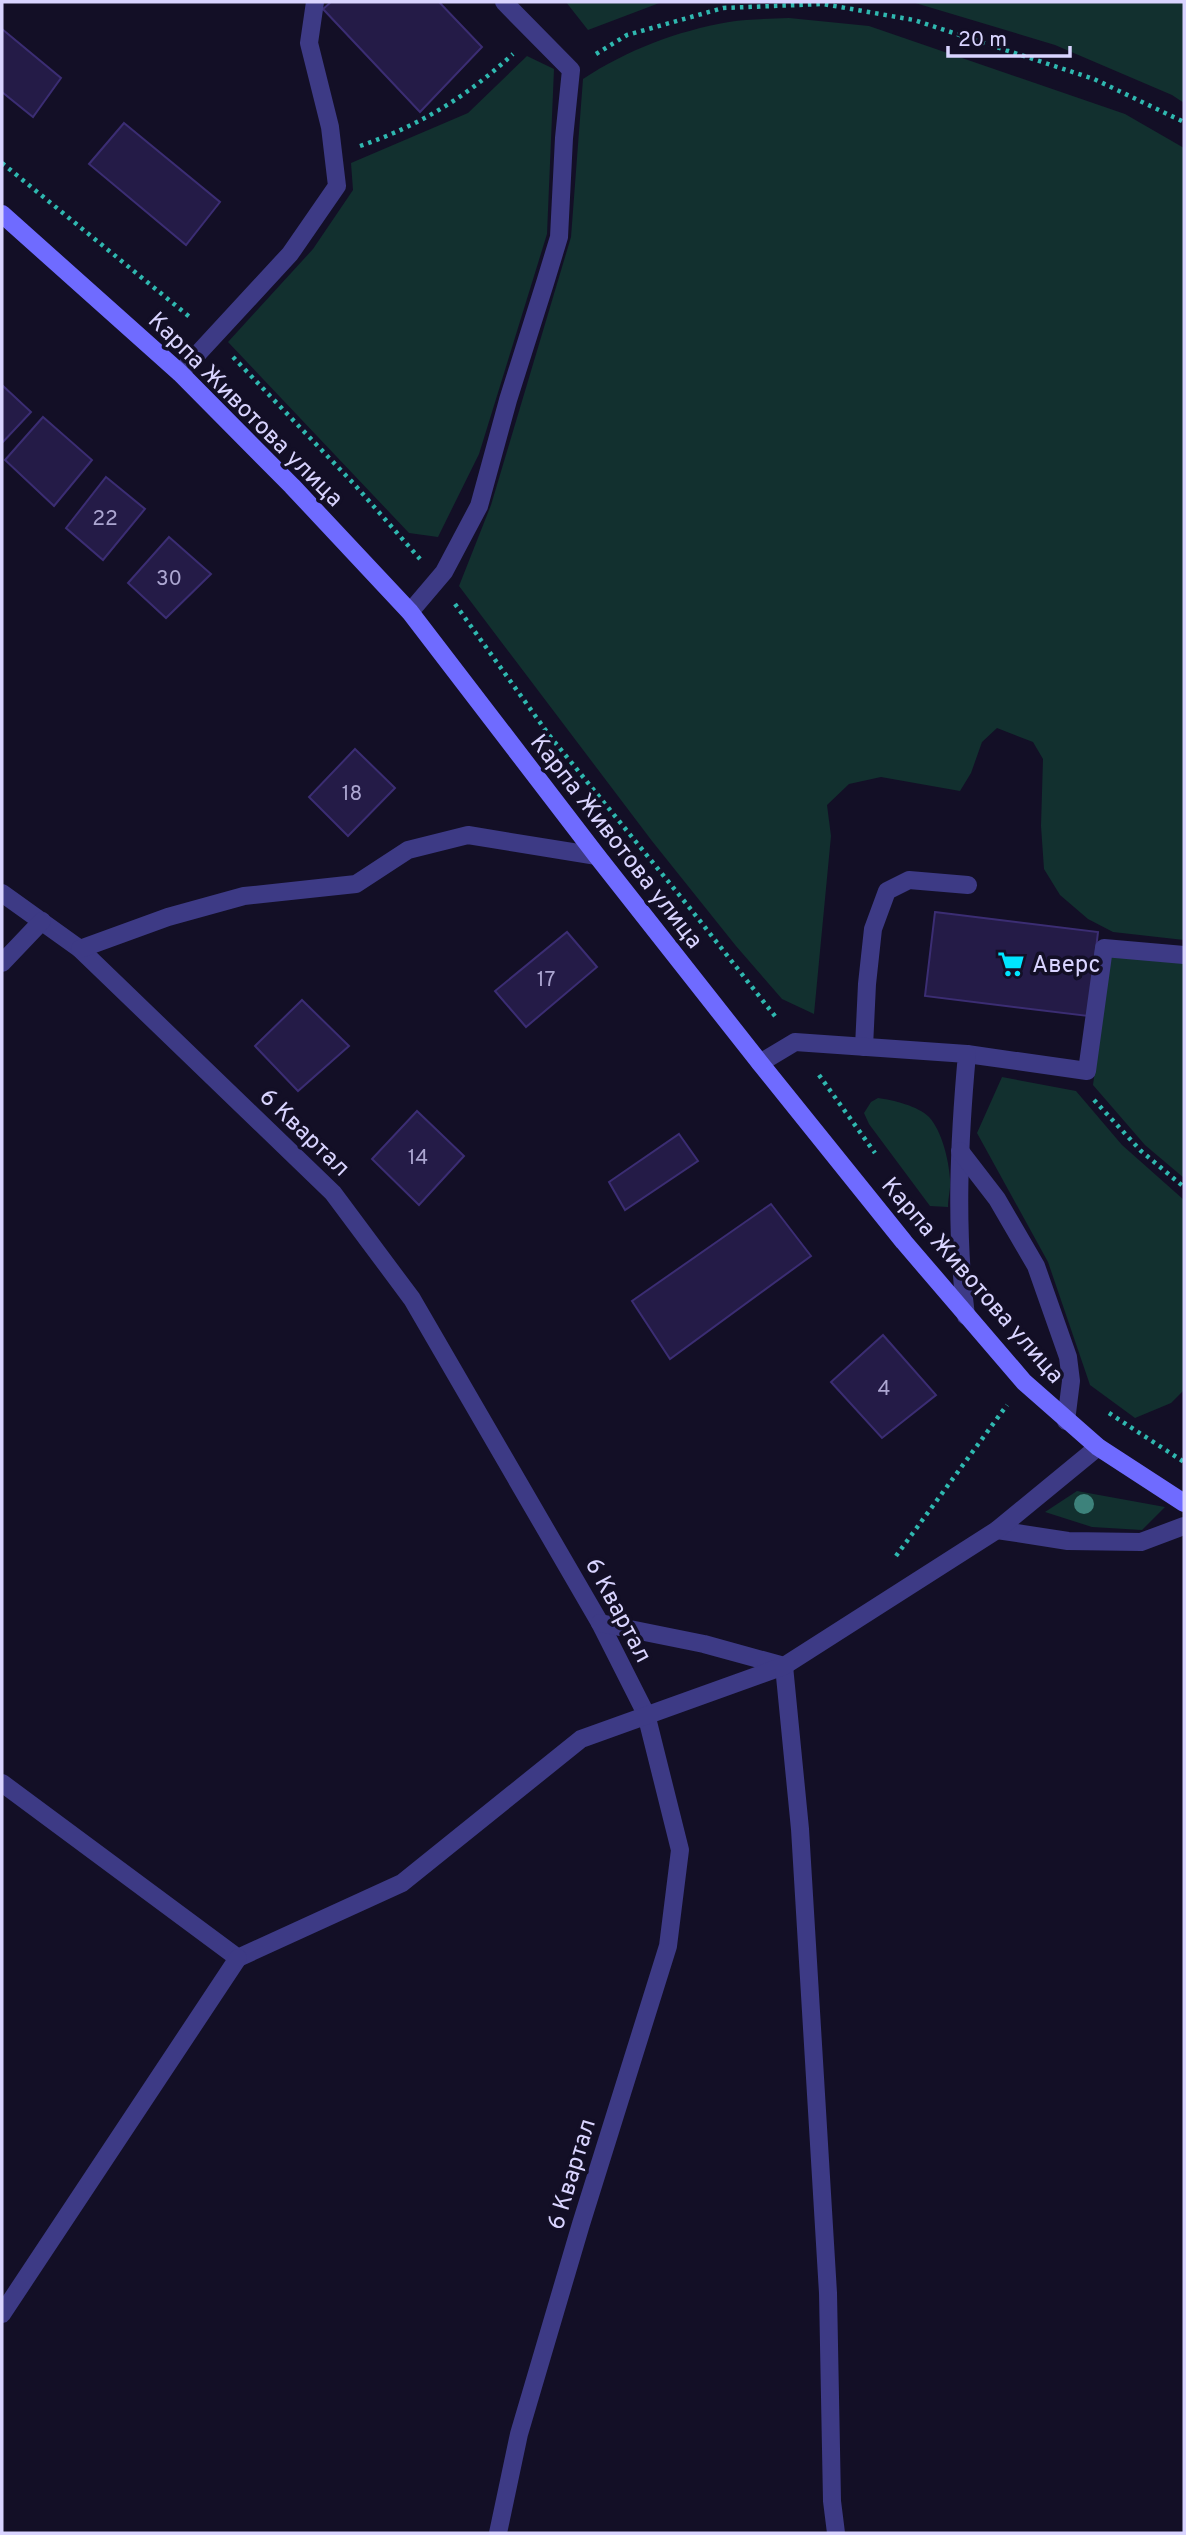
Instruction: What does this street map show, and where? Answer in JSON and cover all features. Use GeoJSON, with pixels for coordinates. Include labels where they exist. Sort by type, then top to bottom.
{"type":"FeatureCollection","features":[{"type":"Feature","properties":{"kind":"main road","name":"Карпа Животова улица"},"geometry":{"type":"LineString","coordinates":[[2,214],[180,373],[292,486],[410,612],[760,1063],[904,1242],[1024,1382],[1098,1447],[1184,1503]]}},
{"type":"Feature","properties":{"kind":"street"},"geometry":{"type":"LineString","coordinates":[[180,373],[290,254],[337,186],[330,127],[309,43],[314,2]]}},
{"type":"Feature","properties":{"kind":"street"},"geometry":{"type":"LineString","coordinates":[[410,612],[444,572],[479,506],[508,400],[559,237],[571,70],[504,2]]}},
{"type":"Feature","properties":{"kind":"street"},"geometry":{"type":"LineString","coordinates":[[80,949],[168,917],[244,896],[356,884],[408,850],[468,835],[597,856]]}},
{"type":"Feature","properties":{"kind":"street"},"geometry":{"type":"LineString","coordinates":[[864,1047],[873,929],[887,891],[909,880],[968,885]]}},
{"type":"Feature","properties":{"kind":"street","name":"6 Квартал"},"geometry":{"type":"LineString","coordinates":[[2,893],[80,949],[333,1193],[412,1299],[600,1623],[646,1714],[680,1850],[668,1946],[580,2224],[519,2434],[498,2533]]}},
{"type":"Feature","properties":{"kind":"street"},"geometry":{"type":"LineString","coordinates":[[2,963],[42,921]]}},
{"type":"Feature","properties":{"kind":"street"},"geometry":{"type":"LineString","coordinates":[[760,1063],[795,1042],[967,1054],[1087,1072],[1104,948],[1184,955]]}},
{"type":"Feature","properties":{"kind":"street"},"geometry":{"type":"LineString","coordinates":[[966,1315],[960,1265],[960,1151],[967,1054]]}},
{"type":"Feature","properties":{"kind":"street"},"geometry":{"type":"LineString","coordinates":[[960,1151],[998,1199],[1036,1266],[1068,1357],[1071,1381],[1066,1421]]}},
{"type":"Feature","properties":{"kind":"street"},"geometry":{"type":"LineString","coordinates":[[2,2314],[238,1958],[402,1883],[581,1739],[783,1666],[998,1530],[1098,1447]]}},
{"type":"Feature","properties":{"kind":"street"},"geometry":{"type":"LineString","coordinates":[[998,1530],[1068,1541],[1141,1542],[1184,1526]]}},
{"type":"Feature","properties":{"kind":"street"},"geometry":{"type":"LineString","coordinates":[[600,1623],[704,1644],[783,1666]]}},
{"type":"Feature","properties":{"kind":"street"},"geometry":{"type":"LineString","coordinates":[[783,1666],[800,1829],[827,2265],[832,2501],[836,2533]]}},
{"type":"Feature","properties":{"kind":"street"},"geometry":{"type":"LineString","coordinates":[[2,1783],[238,1958]]}},
{"type":"Feature","properties":{"kind":"path"},"geometry":{"type":"LineString","coordinates":[[571,70],[627,35],[723,8],[823,4],[914,20],[1094,79],[1184,122]]}},
{"type":"Feature","properties":{"kind":"path"},"geometry":{"type":"LineString","coordinates":[[333,155],[394,134],[445,108],[499,67],[535,35]]}},
{"type":"Feature","properties":{"kind":"path"},"geometry":{"type":"LineString","coordinates":[[1065,1068],[1141,1151],[1184,1187]]}},
{"type":"Feature","properties":{"kind":"path"},"geometry":{"type":"LineString","coordinates":[[894,1560],[1024,1382]]}},
{"type":"Feature","properties":{"kind":"green space"},"geometry":{"type":"Polygon","coordinates":[[[566,2],[662,2],[588,30],[566,2]]]}},
{"type":"Feature","properties":{"kind":"green space"},"geometry":{"type":"Polygon","coordinates":[[[912,2],[1184,2],[1184,103],[1172,95],[1055,45],[912,2]]]}},
{"type":"Feature","properties":{"kind":"green space"},"geometry":{"type":"Polygon","coordinates":[[[789,18],[869,26],[1125,114],[1184,148],[1184,940],[1113,932],[1088,919],[1060,895],[1044,869],[1041,826],[1043,759],[1033,742],[997,728],[982,742],[971,773],[960,791],[881,777],[849,784],[827,805],[831,836],[814,1014],[782,999],[652,841],[459,586],[491,505],[571,237],[583,79],[635,51],[690,31],[736,21],[789,18]]]}},
{"type":"Feature","properties":{"kind":"green space"},"geometry":{"type":"Polygon","coordinates":[[[527,56],[554,69],[547,234],[479,454],[438,537],[409,533],[228,342],[313,249],[353,190],[351,163],[468,113],[527,56]]]}},
{"type":"Feature","properties":{"kind":"green space"},"geometry":{"type":"Polygon","coordinates":[[[1111,955],[1184,962],[1184,1178],[1145,1145],[1093,1085],[1111,955]]]}},
{"type":"Feature","properties":{"kind":"green space"},"geometry":{"type":"Polygon","coordinates":[[[1002,1077],[1076,1091],[1122,1145],[1184,1200],[1184,1390],[1171,1403],[1135,1418],[1090,1385],[1048,1262],[977,1133],[1002,1077]]]}},
{"type":"Feature","properties":{"kind":"green space"},"geometry":{"type":"Polygon","coordinates":[[[878,1098],[912,1107],[924,1113],[934,1123],[948,1164],[948,1207],[930,1206],[869,1124],[864,1113],[871,1102],[878,1098]]]}},
{"type":"Feature","properties":{"kind":"green space"},"geometry":{"type":"Polygon","coordinates":[[[1077,1491],[1165,1507],[1142,1530],[1092,1527],[1045,1512],[1077,1491]]]}},
{"type":"Feature","properties":{"kind":"building"},"geometry":{"type":"Polygon","coordinates":[[[331,2],[439,2],[482,47],[420,112],[323,9],[331,2]]]}},
{"type":"Feature","properties":{"kind":"building"},"geometry":{"type":"Polygon","coordinates":[[[2,29],[61,78],[33,117],[2,92],[2,29]]]}},
{"type":"Feature","properties":{"kind":"building"},"geometry":{"type":"Polygon","coordinates":[[[124,123],[220,202],[186,245],[89,164],[124,123]]]}},
{"type":"Feature","properties":{"kind":"building"},"geometry":{"type":"Polygon","coordinates":[[[2,385],[31,412],[2,443],[2,385]]]}},
{"type":"Feature","properties":{"kind":"building"},"geometry":{"type":"Polygon","coordinates":[[[43,417],[92,460],[54,506],[5,460],[43,417]]]}},
{"type":"Feature","properties":{"kind":"building"},"geometry":{"type":"Polygon","coordinates":[[[106,477],[145,509],[103,560],[66,528],[106,477]]]}},
{"type":"Feature","properties":{"kind":"building"},"geometry":{"type":"Polygon","coordinates":[[[169,537],[211,574],[166,618],[128,583],[169,537]]]}},
{"type":"Feature","properties":{"kind":"building"},"geometry":{"type":"Polygon","coordinates":[[[355,749],[395,788],[348,836],[309,797],[355,749]]]}},
{"type":"Feature","properties":{"kind":"building","name":"Аверс"},"geometry":{"type":"Polygon","coordinates":[[[935,912],[1098,932],[1088,1016],[925,996],[935,912]]]}},
{"type":"Feature","properties":{"kind":"building"},"geometry":{"type":"Polygon","coordinates":[[[567,932],[597,967],[526,1027],[495,991],[567,932]]]}},
{"type":"Feature","properties":{"kind":"building"},"geometry":{"type":"Polygon","coordinates":[[[302,1000],[349,1046],[298,1091],[255,1046],[302,1000]]]}},
{"type":"Feature","properties":{"kind":"building"},"geometry":{"type":"Polygon","coordinates":[[[417,1111],[464,1156],[419,1205],[372,1159],[417,1111]]]}},
{"type":"Feature","properties":{"kind":"building"},"geometry":{"type":"Polygon","coordinates":[[[679,1134],[698,1161],[625,1210],[609,1182],[679,1134]]]}},
{"type":"Feature","properties":{"kind":"building"},"geometry":{"type":"Polygon","coordinates":[[[771,1204],[811,1256],[670,1359],[632,1301],[771,1204]]]}},
{"type":"Feature","properties":{"kind":"building"},"geometry":{"type":"Polygon","coordinates":[[[883,1335],[936,1395],[882,1438],[831,1382],[883,1335]]]}},
{"type":"Feature","properties":{"kind":"place","name":"Аверс"},"geometry":{"type":"Point","coordinates":[1011,964]}}]}
